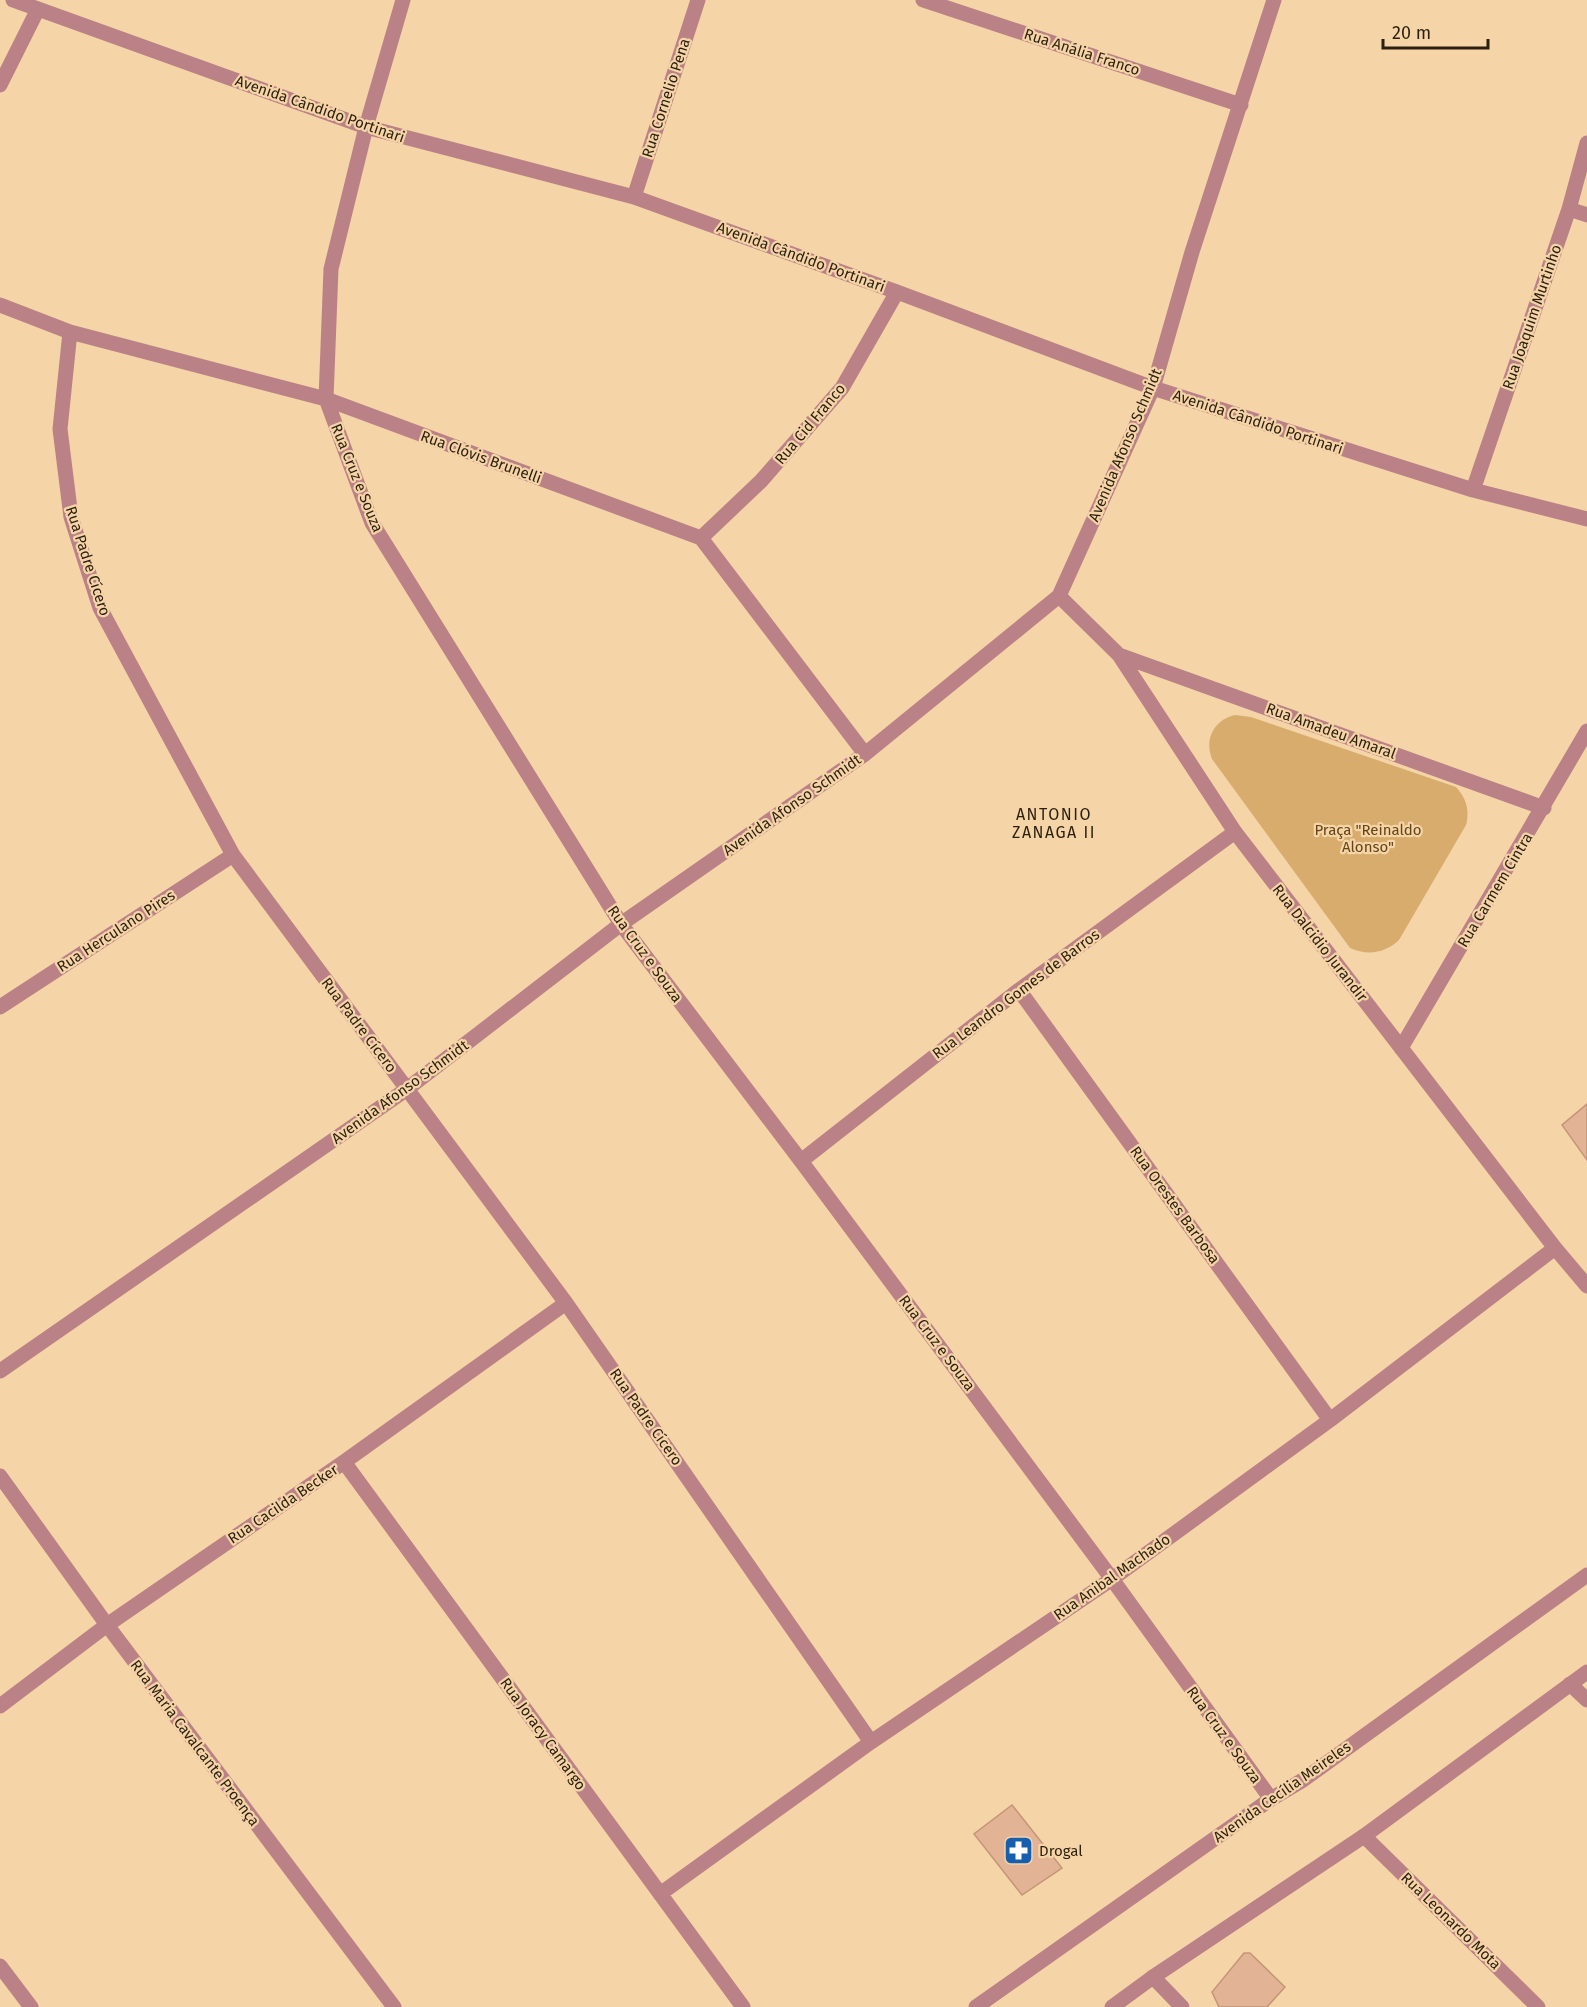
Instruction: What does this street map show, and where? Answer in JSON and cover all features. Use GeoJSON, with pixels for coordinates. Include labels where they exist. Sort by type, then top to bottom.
{"type":"FeatureCollection","features":[{"type":"Feature","properties":{"kind":"street","name":"Avenida Cândido Portinari"},"geometry":{"type":"LineString","coordinates":[[13,0],[366,128],[634,197],[1153,388],[1473,490],[1587,519]]}},
{"type":"Feature","properties":{"kind":"street","name":"Rua Cruz e Souza"},"geometry":{"type":"LineString","coordinates":[[402,0],[366,128],[331,269],[326,399],[372,523],[621,924],[801,1161],[1112,1579],[1271,1799]]}},
{"type":"Feature","properties":{"kind":"street","name":"Rua Cornelio Pena"},"geometry":{"type":"LineString","coordinates":[[634,197],[698,0]]}},
{"type":"Feature","properties":{"kind":"street","name":"Rua Anália Franco"},"geometry":{"type":"LineString","coordinates":[[923,0],[1241,105]]}},
{"type":"Feature","properties":{"kind":"street","name":"Avenida Afonso Schmidt"},"geometry":{"type":"LineString","coordinates":[[0,1371],[407,1089],[621,924],[865,754],[1059,597],[1153,388],[1192,252],[1274,0]]}},
{"type":"Feature","properties":{"kind":"street"},"geometry":{"type":"LineString","coordinates":[[0,85],[38,9]]}},
{"type":"Feature","properties":{"kind":"street","name":"Rua Joaquim Murtinho"},"geometry":{"type":"LineString","coordinates":[[1473,490],[1569,209],[1587,143]]}},
{"type":"Feature","properties":{"kind":"street"},"geometry":{"type":"LineString","coordinates":[[1569,209],[1587,215]]}},
{"type":"Feature","properties":{"kind":"street","name":"Rua Cid Franco"},"geometry":{"type":"LineString","coordinates":[[701,538],[761,481],[842,388],[897,292]]}},
{"type":"Feature","properties":{"kind":"street","name":"Rua Clóvis Brunelli"},"geometry":{"type":"LineString","coordinates":[[0,305],[70,332],[326,399],[701,538]]}},
{"type":"Feature","properties":{"kind":"street","name":"Rua Padre Cícero"},"geometry":{"type":"LineString","coordinates":[[70,332],[60,429],[71,517],[100,608],[233,855],[566,1303],[871,1742]]}},
{"type":"Feature","properties":{"kind":"street"},"geometry":{"type":"LineString","coordinates":[[701,538],[865,754]]}},
{"type":"Feature","properties":{"kind":"street","name":"Rua Dalcidio Jurandir"},"geometry":{"type":"LineString","coordinates":[[1059,597],[1119,655],[1235,832],[1555,1248],[1587,1286]]}},
{"type":"Feature","properties":{"kind":"street","name":"Rua Amadeu Amaral"},"geometry":{"type":"LineString","coordinates":[[1119,655],[1544,808]]}},
{"type":"Feature","properties":{"kind":"street","name":"Rua Carmem Cintra"},"geometry":{"type":"LineString","coordinates":[[1401,1048],[1544,808],[1587,731]]}},
{"type":"Feature","properties":{"kind":"street","name":"Rua Leandro Gomes de Barros"},"geometry":{"type":"LineString","coordinates":[[801,1161],[1019,990],[1235,832]]}},
{"type":"Feature","properties":{"kind":"street","name":"Rua Herculano Pires"},"geometry":{"type":"LineString","coordinates":[[1,1004],[233,855]]}},
{"type":"Feature","properties":{"kind":"street","name":"Rua Orestes Barbosa"},"geometry":{"type":"LineString","coordinates":[[1019,990],[1330,1420]]}},
{"type":"Feature","properties":{"kind":"street","name":"Rua Anibal Machado"},"geometry":{"type":"LineString","coordinates":[[660,1894],[871,1742],[1112,1579],[1330,1420],[1555,1248]]}},
{"type":"Feature","properties":{"kind":"street","name":"Rua Cacilda Becker"},"geometry":{"type":"LineString","coordinates":[[0,1706],[107,1625],[345,1462],[566,1303]]}},
{"type":"Feature","properties":{"kind":"street","name":"Rua Joracy Camargo"},"geometry":{"type":"LineString","coordinates":[[345,1462],[742,2007]]}},
{"type":"Feature","properties":{"kind":"street","name":"Rua Maria Cavalcante Proença"},"geometry":{"type":"LineString","coordinates":[[0,1476],[107,1625],[394,2007]]}},
{"type":"Feature","properties":{"kind":"street","name":"Avenida Cecília Meireles"},"geometry":{"type":"LineString","coordinates":[[976,2007],[1271,1799],[1303,1780],[1587,1575]]}},
{"type":"Feature","properties":{"kind":"street"},"geometry":{"type":"LineString","coordinates":[[1112,2007],[1153,1977],[1364,1836],[1587,1672]]}},
{"type":"Feature","properties":{"kind":"street"},"geometry":{"type":"LineString","coordinates":[[1570,1684],[1587,1700]]}},
{"type":"Feature","properties":{"kind":"street","name":"Rua Leonardo Mota"},"geometry":{"type":"LineString","coordinates":[[1364,1836],[1538,2007]]}},
{"type":"Feature","properties":{"kind":"street"},"geometry":{"type":"LineString","coordinates":[[0,1966],[31,2007]]}},
{"type":"Feature","properties":{"kind":"street"},"geometry":{"type":"LineString","coordinates":[[1153,1977],[1182,2007]]}},
{"type":"Feature","properties":{"kind":"green space","name":"Praça \"Reinaldo Alonso\""},"geometry":{"type":"Polygon","coordinates":[[[1235,715],[1251,717],[1456,787],[1459,791],[1465,800],[1467,809],[1466,825],[1399,940],[1394,944],[1376,952],[1363,952],[1350,948],[1212,759],[1209,744],[1213,731],[1221,721],[1235,715]]]}},
{"type":"Feature","properties":{"kind":"building"},"geometry":{"type":"Polygon","coordinates":[[[1587,1104],[1587,1160],[1562,1125],[1587,1104]]]}},
{"type":"Feature","properties":{"kind":"building","name":"Drogal"},"geometry":{"type":"Polygon","coordinates":[[[1012,1805],[1062,1868],[1022,1895],[974,1834],[1012,1805]]]}},
{"type":"Feature","properties":{"kind":"building"},"geometry":{"type":"Polygon","coordinates":[[[1244,1953],[1250,1953],[1285,1987],[1267,2007],[1219,2007],[1212,1992],[1244,1953]]]}},
{"type":"Feature","properties":{"kind":"place","name":"Drogal"},"geometry":{"type":"Point","coordinates":[1018,1851]}},
{"type":"Feature","properties":{"kind":"district","name":"ANTONIO ZANAGA II"},"geometry":{"type":"Point","coordinates":[1054,823]}}]}
